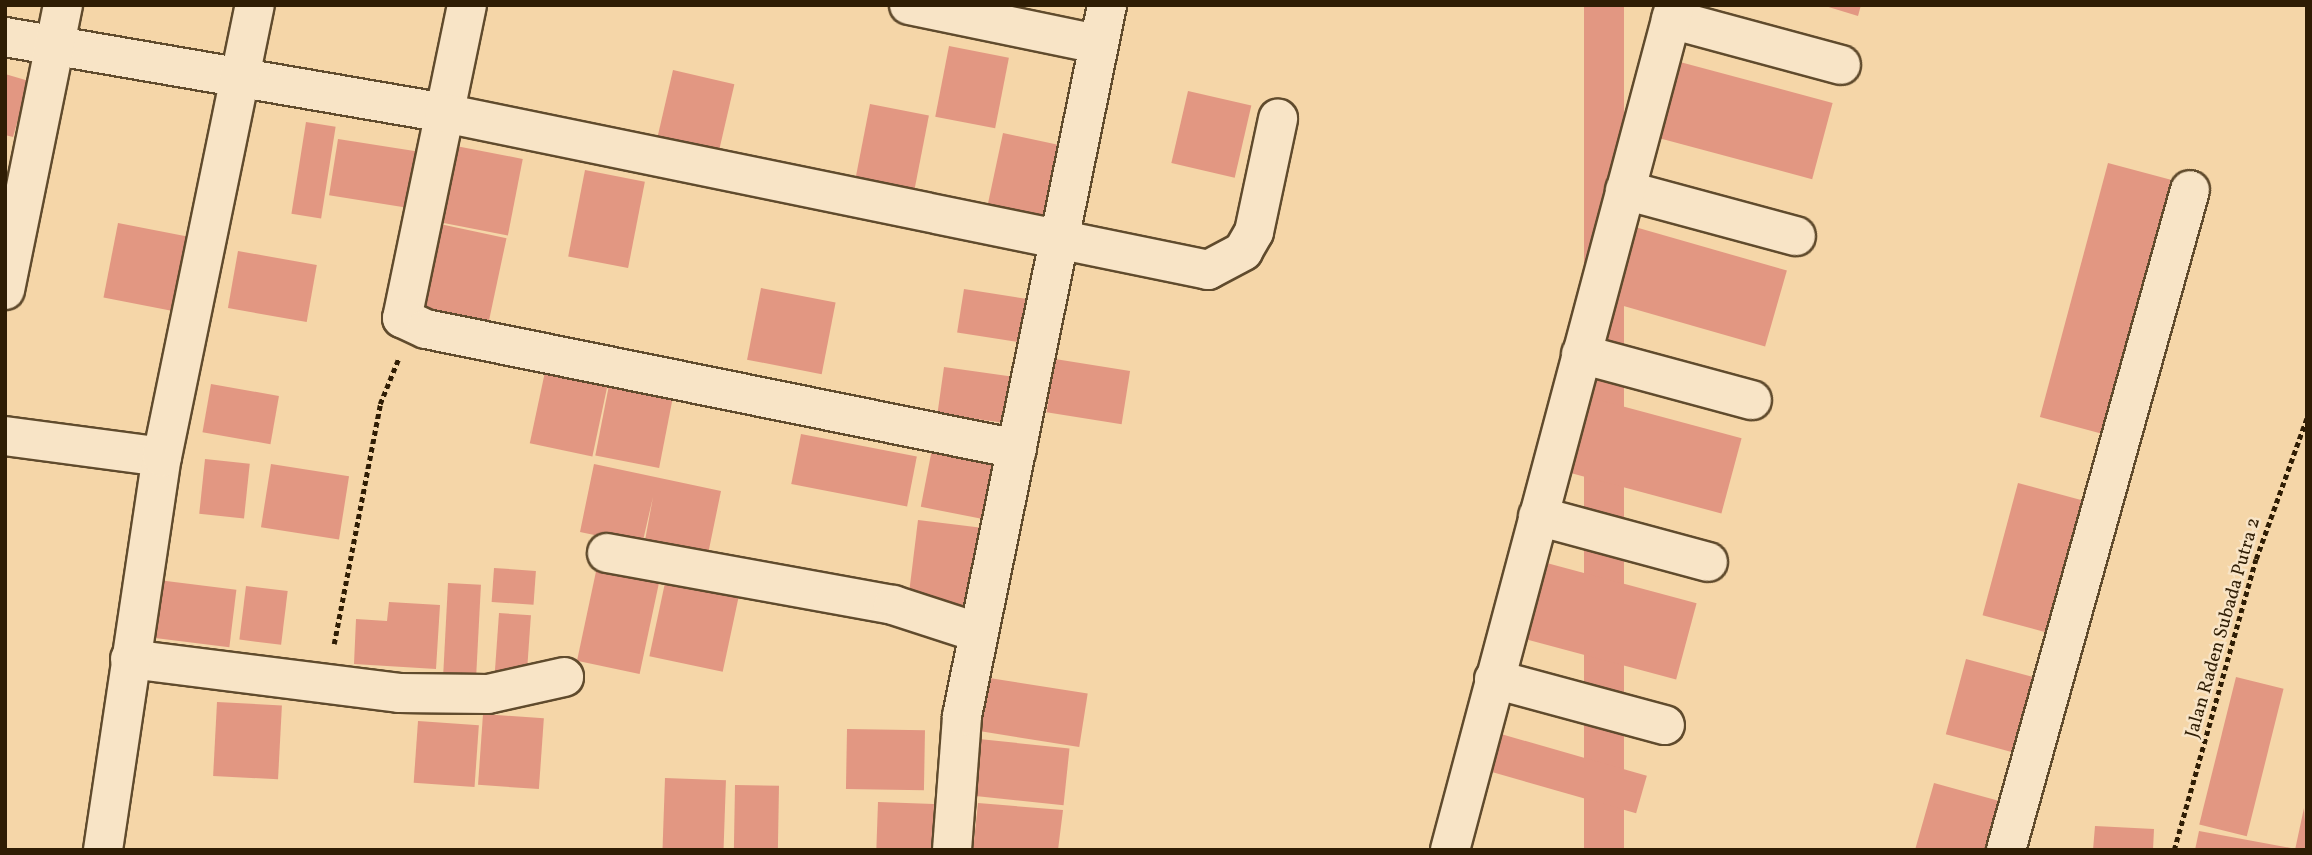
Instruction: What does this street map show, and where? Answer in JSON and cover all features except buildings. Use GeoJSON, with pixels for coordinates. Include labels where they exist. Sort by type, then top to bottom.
{"type":"FeatureCollection","features":[{"type":"Feature","properties":{"kind":"street"},"geometry":{"type":"LineString","coordinates":[[5,290],[63,5]]}},
{"type":"Feature","properties":{"kind":"street"},"geometry":{"type":"LineString","coordinates":[[103,850],[162,457],[243,79],[256,5]]}},
{"type":"Feature","properties":{"kind":"street"},"geometry":{"type":"LineString","coordinates":[[467,5],[402,295],[402,318],[418,327],[1017,449]]}},
{"type":"Feature","properties":{"kind":"street"},"geometry":{"type":"LineString","coordinates":[[909,5],[1098,44]]}},
{"type":"Feature","properties":{"kind":"street"},"geometry":{"type":"LineString","coordinates":[[952,850],[962,716],[1107,5]]}},
{"type":"Feature","properties":{"kind":"street"},"geometry":{"type":"LineString","coordinates":[[1450,850],[1673,12],[1841,65]]}},
{"type":"Feature","properties":{"kind":"street"},"geometry":{"type":"LineString","coordinates":[[5,37],[444,113],[1060,237],[1186,267],[1227,262],[1254,232],[1278,119]]}},
{"type":"Feature","properties":{"kind":"street"},"geometry":{"type":"LineString","coordinates":[[1625,190],[1796,236]]}},
{"type":"Feature","properties":{"kind":"street"},"geometry":{"type":"LineString","coordinates":[[2006,850],[2190,190]]}},
{"type":"Feature","properties":{"kind":"street"},"geometry":{"type":"LineString","coordinates":[[1581,354],[1752,400]]}},
{"type":"Feature","properties":{"kind":"street"},"geometry":{"type":"LineString","coordinates":[[5,436],[162,457]]}},
{"type":"Feature","properties":{"kind":"street"},"geometry":{"type":"LineString","coordinates":[[1538,516],[1708,562]]}},
{"type":"Feature","properties":{"kind":"street"},"geometry":{"type":"LineString","coordinates":[[607,553],[893,604],[979,633]]}},
{"type":"Feature","properties":{"kind":"street"},"geometry":{"type":"LineString","coordinates":[[130,659],[332,689],[488,694],[564,677]]}},
{"type":"Feature","properties":{"kind":"street"},"geometry":{"type":"LineString","coordinates":[[1494,679],[1665,725]]}},
{"type":"Feature","properties":{"kind":"path"},"geometry":{"type":"LineString","coordinates":[[332,689],[342,578],[380,404],[418,327]]}},
{"type":"Feature","properties":{"kind":"path","name":"Jalan Raden Subada Putra 2"},"geometry":{"type":"LineString","coordinates":[[2174,850],[2256,559],[2307,417]]}}]}
